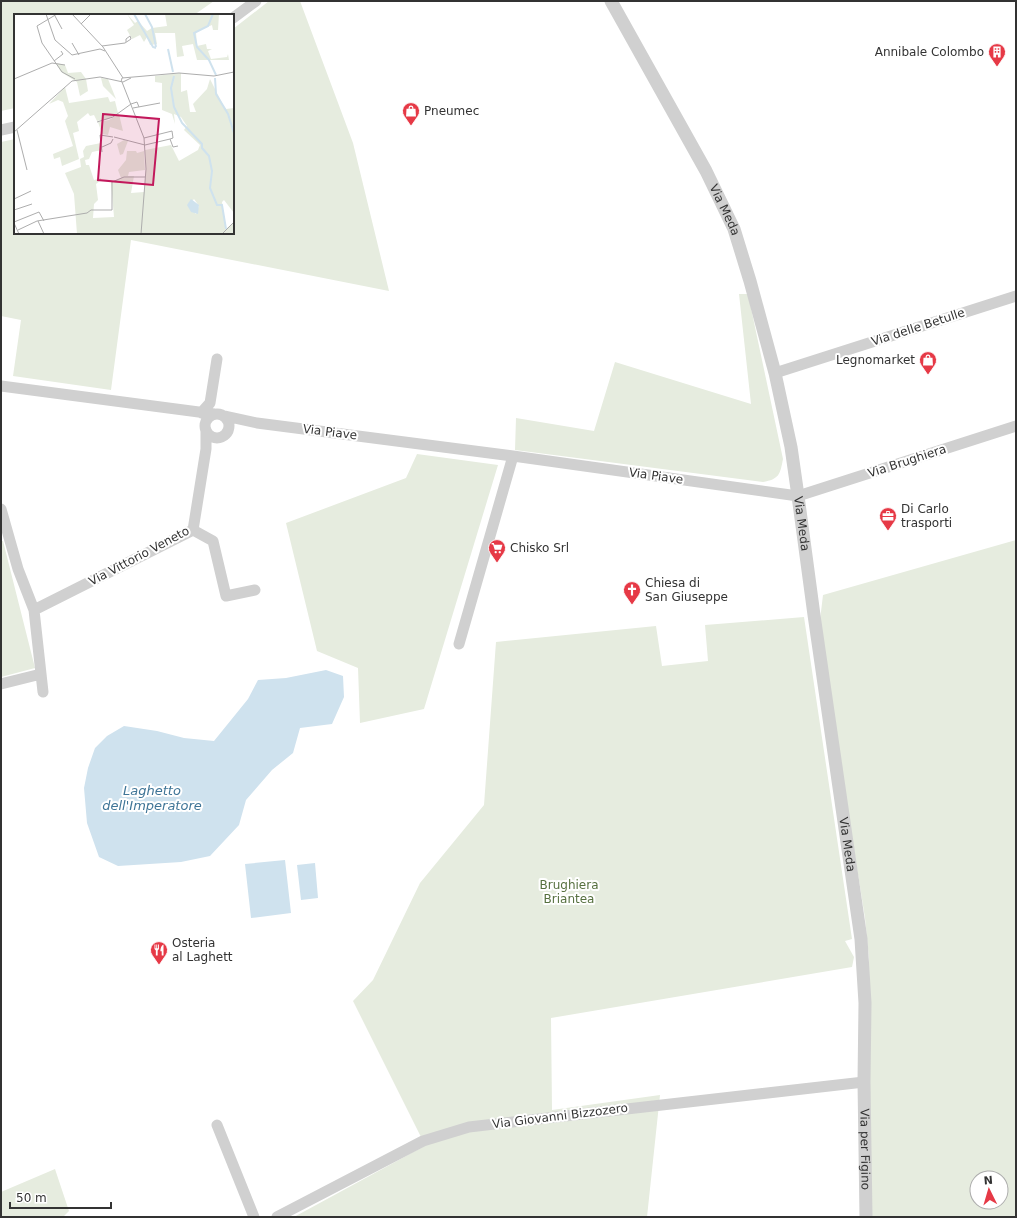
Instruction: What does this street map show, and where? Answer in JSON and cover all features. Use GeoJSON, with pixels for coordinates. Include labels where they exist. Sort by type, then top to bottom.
{"type":"FeatureCollection","features":[{"type":"Feature","properties":{"kind":"street"},"geometry":{"type":"LineString","coordinates":[[234,17],[256,1]]}},
{"type":"Feature","properties":{"kind":"street","name":"Via Meda"},"geometry":{"type":"LineString","coordinates":[[611,1],[706,171],[734,229],[775,373],[791,447],[861,939],[865,1003],[864,1082]]}},
{"type":"Feature","properties":{"kind":"street"},"geometry":{"type":"LineString","coordinates":[[1,130],[14,127]]}},
{"type":"Feature","properties":{"kind":"street","name":"Via delle Betulle"},"geometry":{"type":"LineString","coordinates":[[775,373],[1016,296]]}},
{"type":"Feature","properties":{"kind":"street"},"geometry":{"type":"LineString","coordinates":[[201,413],[210,403],[217,359]]}},
{"type":"Feature","properties":{"kind":"street"},"geometry":{"type":"LineString","coordinates":[[1,386],[201,413],[222,414],[230,423],[229,430]]}},
{"type":"Feature","properties":{"kind":"street"},"geometry":{"type":"LineString","coordinates":[[201,413],[205,427],[211,437],[215,438],[224,437],[229,430],[243,420]]}},
{"type":"Feature","properties":{"kind":"street"},"geometry":{"type":"LineString","coordinates":[[205,427],[207,418],[214,414]]}},
{"type":"Feature","properties":{"kind":"street","name":"Via Piave"},"geometry":{"type":"LineString","coordinates":[[225,416],[243,420],[798,496]]}},
{"type":"Feature","properties":{"kind":"street","name":"Via Brughiera"},"geometry":{"type":"LineString","coordinates":[[798,496],[1016,426]]}},
{"type":"Feature","properties":{"kind":"street","name":"Via Vittorio Veneto"},"geometry":{"type":"LineString","coordinates":[[34,610],[193,530],[206,448],[205,427]]}},
{"type":"Feature","properties":{"kind":"street"},"geometry":{"type":"LineString","coordinates":[[206,448],[215,438]]}},
{"type":"Feature","properties":{"kind":"street"},"geometry":{"type":"LineString","coordinates":[[459,644],[513,456]]}},
{"type":"Feature","properties":{"kind":"street"},"geometry":{"type":"LineString","coordinates":[[1,509],[5,534],[34,610],[42,692]]}},
{"type":"Feature","properties":{"kind":"street"},"geometry":{"type":"LineString","coordinates":[[193,530],[213,542],[226,596],[255,590]]}},
{"type":"Feature","properties":{"kind":"street"},"geometry":{"type":"LineString","coordinates":[[1,684],[41,674]]}},
{"type":"Feature","properties":{"kind":"street","name":"Via Giovanni Bizzozero"},"geometry":{"type":"LineString","coordinates":[[277,1217],[423,1141],[469,1127],[864,1082]]}},
{"type":"Feature","properties":{"kind":"street","name":"Via per Figino"},"geometry":{"type":"LineString","coordinates":[[864,1082],[866,1217]]}},
{"type":"Feature","properties":{"kind":"street"},"geometry":{"type":"LineString","coordinates":[[217,1125],[254,1217]]}},
{"type":"Feature","properties":{"kind":"green space"},"geometry":{"type":"Polygon","coordinates":[[[1,1],[214,1],[195,14],[14,14],[14,108],[1,111],[1,1]]]}},
{"type":"Feature","properties":{"kind":"green space"},"geometry":{"type":"Polygon","coordinates":[[[269,1],[300,1],[353,143],[389,291],[131,240],[111,390],[13,376],[21,320],[1,316],[1,142],[14,139],[14,234],[234,234],[234,28],[269,1]]]}},
{"type":"Feature","properties":{"kind":"green space"},"geometry":{"type":"Polygon","coordinates":[[[739,294],[748,294],[783,459],[780,473],[776,478],[763,482],[515,450],[516,418],[594,431],[615,362],[751,404],[739,294]]]}},
{"type":"Feature","properties":{"kind":"green space"},"geometry":{"type":"Polygon","coordinates":[[[417,454],[498,465],[424,709],[360,723],[358,668],[317,651],[286,523],[406,478],[417,454]]]}},
{"type":"Feature","properties":{"kind":"green space"},"geometry":{"type":"Polygon","coordinates":[[[1016,540],[1016,1217],[871,1217],[869,958],[865,918],[838,748],[820,620],[823,595],[1016,540]]]}},
{"type":"Feature","properties":{"kind":"green space"},"geometry":{"type":"Polygon","coordinates":[[[1,541],[3,541],[35,668],[1,677],[1,541]]]}},
{"type":"Feature","properties":{"kind":"green space","name":"Brughiera Briantea"},"geometry":{"type":"Polygon","coordinates":[[[804,617],[852,939],[845,941],[854,957],[852,967],[551,1018],[552,1110],[660,1095],[647,1217],[294,1217],[430,1143],[423,1141],[353,1001],[373,980],[420,883],[484,805],[496,642],[656,626],[662,666],[708,661],[705,625],[804,617]]]}},
{"type":"Feature","properties":{"kind":"green space"},"geometry":{"type":"Polygon","coordinates":[[[55,1169],[69,1211],[63,1217],[1,1217],[1,1192],[55,1169]]]}},
{"type":"Feature","properties":{"kind":"water","name":"Laghetto dell'Imperatore"},"geometry":{"type":"Polygon","coordinates":[[[326,670],[343,676],[344,697],[332,724],[300,728],[293,753],[272,770],[246,800],[239,825],[210,856],[181,862],[118,866],[99,857],[87,823],[84,788],[88,768],[95,748],[107,736],[124,726],[157,731],[184,738],[214,741],[248,699],[258,680],[286,678],[326,670]]]}},
{"type":"Feature","properties":{"kind":"water"},"geometry":{"type":"Polygon","coordinates":[[[285,860],[291,913],[251,918],[245,864],[285,860]]]}},
{"type":"Feature","properties":{"kind":"water"},"geometry":{"type":"Polygon","coordinates":[[[315,863],[318,898],[301,900],[297,865],[315,863]]]}},
{"type":"Feature","properties":{"kind":"place","name":"Annibale Colombo"},"geometry":{"type":"Point","coordinates":[997,67]}},
{"type":"Feature","properties":{"kind":"place","name":"Pneumec"},"geometry":{"type":"Point","coordinates":[411,126]}},
{"type":"Feature","properties":{"kind":"place","name":"Legnomarket"},"geometry":{"type":"Point","coordinates":[928,375]}},
{"type":"Feature","properties":{"kind":"place","name":"Di Carlo trasporti"},"geometry":{"type":"Point","coordinates":[888,531]}},
{"type":"Feature","properties":{"kind":"place","name":"Chisko Srl"},"geometry":{"type":"Point","coordinates":[497,563]}},
{"type":"Feature","properties":{"kind":"place","name":"Chiesa di San Giuseppe"},"geometry":{"type":"Point","coordinates":[632,605]}},
{"type":"Feature","properties":{"kind":"place","name":"Osteria al Laghett"},"geometry":{"type":"Point","coordinates":[159,965]}}]}
